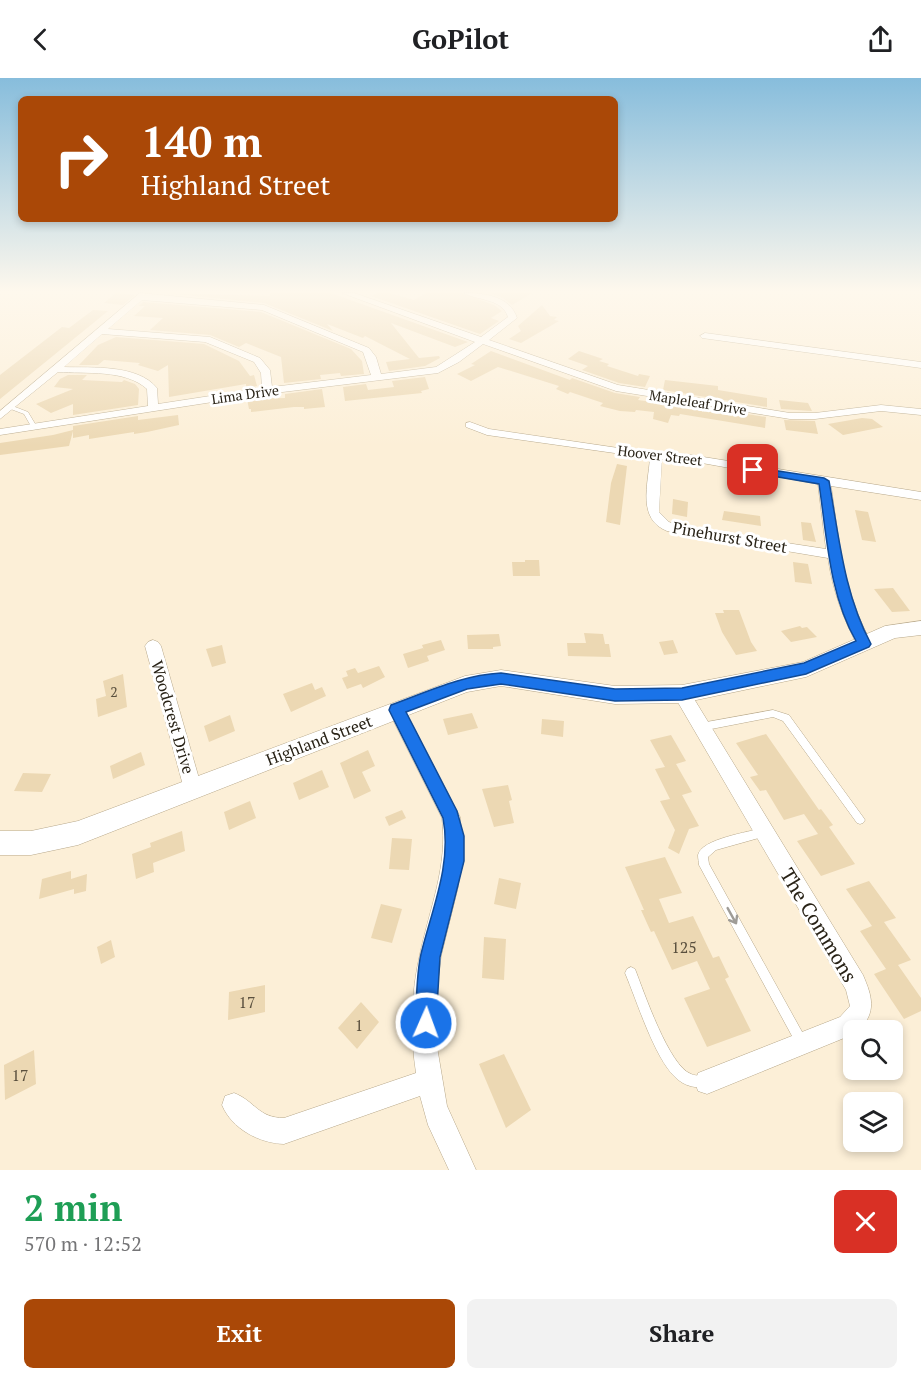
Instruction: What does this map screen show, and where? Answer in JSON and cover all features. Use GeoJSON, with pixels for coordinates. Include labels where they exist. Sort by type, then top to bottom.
{"type":"FeatureCollection","features":[{"type":"Feature","properties":{"kind":"street"},"geometry":{"type":"LineString","coordinates":[[0,416],[85,344]]}},
{"type":"Feature","properties":{"kind":"street"},"geometry":{"type":"LineString","coordinates":[[219,344],[262,364],[267,370],[267,390]]}},
{"type":"Feature","properties":{"kind":"street"},"geometry":{"type":"LineString","coordinates":[[352,344],[366,350],[371,357],[377,378]]}},
{"type":"Feature","properties":{"kind":"street","name":"Lima Drive"},"geometry":{"type":"LineString","coordinates":[[0,432],[267,390],[438,370],[478,344]]}},
{"type":"Feature","properties":{"kind":"street","name":"Mapleleaf Drive"},"geometry":{"type":"LineString","coordinates":[[491,344],[616,388],[647,394],[790,416],[815,416],[881,408],[921,412]]}},
{"type":"Feature","properties":{"kind":"street"},"geometry":{"type":"LineString","coordinates":[[764,344],[921,365]]}},
{"type":"Feature","properties":{"kind":"street"},"geometry":{"type":"LineString","coordinates":[[55,369],[142,379],[152,388],[153,408]]}},
{"type":"Feature","properties":{"kind":"street","name":"Hoover Street"},"geometry":{"type":"LineString","coordinates":[[470,425],[487,432],[691,458],[921,496]]}},
{"type":"Feature","properties":{"kind":"street","name":"Pinehurst Street"},"geometry":{"type":"LineString","coordinates":[[656,454],[653,512],[656,519],[664,525],[681,531],[835,555]]}},
{"type":"Feature","properties":{"kind":"street"},"geometry":{"type":"LineString","coordinates":[[824,481],[835,555],[852,622],[864,644]]}},
{"type":"Feature","properties":{"kind":"street","name":"Highland Street"},"geometry":{"type":"LineString","coordinates":[[0,843],[31,843],[78,833],[396,710],[484,679],[501,678],[615,695],[682,694],[806,669],[892,631],[921,628]]}},
{"type":"Feature","properties":{"kind":"street","name":"Woodcrest Drive"},"geometry":{"type":"LineString","coordinates":[[153,646],[194,789]]}},
{"type":"Feature","properties":{"kind":"street","name":"The Commons"},"geometry":{"type":"LineString","coordinates":[[682,694],[855,983],[862,1002],[860,1013],[848,1025],[707,1082]]}},
{"type":"Feature","properties":{"kind":"street"},"geometry":{"type":"LineString","coordinates":[[396,710],[451,817],[455,836],[454,861],[430,957],[425,1040],[428,1081],[441,1124],[463,1170]]}},
{"type":"Feature","properties":{"kind":"street"},"geometry":{"type":"LineString","coordinates":[[234,1105],[255,1125],[268,1131],[284,1131],[428,1081]]}},
{"type":"Feature","properties":{"kind":"lane"},"geometry":{"type":"LineString","coordinates":[[10,407],[26,413],[34,427]]}},
{"type":"Feature","properties":{"kind":"lane"},"geometry":{"type":"LineString","coordinates":[[702,727],[773,713],[786,718],[860,820]]}},
{"type":"Feature","properties":{"kind":"lane"},"geometry":{"type":"LineString","coordinates":[[765,832],[713,846],[702,855],[704,865],[802,1044]]}},
{"type":"Feature","properties":{"kind":"lane"},"geometry":{"type":"LineString","coordinates":[[631,973],[666,1056],[676,1071],[688,1080],[707,1082]]}},
{"type":"Feature","properties":{"kind":"building"},"geometry":{"type":"Polygon","coordinates":[[[40,344],[68,344],[0,399],[0,375],[40,344]]]}},
{"type":"Feature","properties":{"kind":"building"},"geometry":{"type":"Polygon","coordinates":[[[204,344],[239,361],[250,376],[254,375],[257,386],[246,388],[246,384],[169,397],[168,365],[158,371],[138,365],[140,363],[104,360],[98,365],[79,365],[98,345],[204,344]]]}},
{"type":"Feature","properties":{"kind":"building"},"geometry":{"type":"Polygon","coordinates":[[[248,344],[339,344],[351,349],[362,361],[364,374],[320,375],[321,379],[284,383],[281,357],[248,344]]]}},
{"type":"Feature","properties":{"kind":"building"},"geometry":{"type":"Polygon","coordinates":[[[381,344],[408,344],[419,358],[439,356],[440,358],[425,366],[389,371],[386,362],[410,359],[381,344]]]}},
{"type":"Feature","properties":{"kind":"building"},"geometry":{"type":"Polygon","coordinates":[[[447,344],[463,344],[455,347],[447,344]]]}},
{"type":"Feature","properties":{"kind":"building"},"geometry":{"type":"Polygon","coordinates":[[[491,351],[570,380],[572,378],[615,393],[640,397],[638,400],[660,403],[661,400],[766,417],[765,428],[680,414],[679,416],[671,415],[668,423],[653,419],[654,412],[620,411],[600,406],[603,403],[570,392],[568,394],[556,389],[559,386],[498,367],[471,381],[457,374],[475,365],[471,364],[491,351]]]}},
{"type":"Feature","properties":{"kind":"building"},"geometry":{"type":"Polygon","coordinates":[[[579,351],[603,359],[599,361],[609,364],[607,366],[638,376],[639,374],[650,376],[645,387],[619,383],[582,370],[588,366],[568,359],[579,351]]]}},
{"type":"Feature","properties":{"kind":"building"},"geometry":{"type":"Polygon","coordinates":[[[68,375],[87,375],[82,380],[122,382],[124,380],[135,384],[139,389],[138,405],[73,415],[73,404],[51,413],[36,404],[73,389],[54,387],[60,379],[68,375]]]}},
{"type":"Feature","properties":{"kind":"building"},"geometry":{"type":"Polygon","coordinates":[[[425,377],[429,389],[421,391],[422,393],[345,401],[343,387],[366,384],[368,390],[394,387],[392,381],[425,377]]]}},
{"type":"Feature","properties":{"kind":"building"},"geometry":{"type":"Polygon","coordinates":[[[665,380],[718,386],[718,390],[767,398],[767,407],[663,390],[665,380]]]}},
{"type":"Feature","properties":{"kind":"building"},"geometry":{"type":"Polygon","coordinates":[[[322,389],[325,407],[304,409],[304,407],[294,407],[251,412],[249,409],[247,399],[285,398],[285,394],[322,389]]]}},
{"type":"Feature","properties":{"kind":"building"},"geometry":{"type":"Polygon","coordinates":[[[779,400],[808,403],[812,411],[781,409],[779,400]]]}},
{"type":"Feature","properties":{"kind":"building"},"geometry":{"type":"Polygon","coordinates":[[[178,415],[179,425],[147,432],[89,439],[89,435],[73,438],[73,431],[69,446],[0,455],[0,443],[53,435],[73,430],[73,426],[138,416],[138,420],[178,415]]]}},
{"type":"Feature","properties":{"kind":"building"},"geometry":{"type":"Polygon","coordinates":[[[862,418],[872,419],[883,427],[843,435],[828,424],[862,418]]]}},
{"type":"Feature","properties":{"kind":"building"},"geometry":{"type":"Polygon","coordinates":[[[784,420],[815,421],[818,434],[786,430],[784,420]]]}},
{"type":"Feature","properties":{"kind":"building"},"geometry":{"type":"Polygon","coordinates":[[[617,464],[627,466],[620,525],[606,522],[611,483],[617,464]]]}},
{"type":"Feature","properties":{"kind":"building"},"geometry":{"type":"Polygon","coordinates":[[[673,499],[688,502],[687,517],[672,514],[673,499]]]}},
{"type":"Feature","properties":{"kind":"building"},"geometry":{"type":"Polygon","coordinates":[[[855,510],[868,512],[876,542],[862,540],[855,510]]]}},
{"type":"Feature","properties":{"kind":"building"},"geometry":{"type":"Polygon","coordinates":[[[724,511],[760,516],[761,526],[722,520],[724,511]]]}},
{"type":"Feature","properties":{"kind":"building"},"geometry":{"type":"Polygon","coordinates":[[[801,522],[811,523],[816,542],[803,540],[801,522]]]}},
{"type":"Feature","properties":{"kind":"building"},"geometry":{"type":"Polygon","coordinates":[[[525,560],[539,560],[540,576],[513,576],[512,562],[525,562],[525,560]]]}},
{"type":"Feature","properties":{"kind":"building"},"geometry":{"type":"Polygon","coordinates":[[[793,562],[808,564],[812,584],[795,582],[793,562]]]}},
{"type":"Feature","properties":{"kind":"building"},"geometry":{"type":"Polygon","coordinates":[[[893,588],[910,611],[892,612],[874,589],[893,588]]]}},
{"type":"Feature","properties":{"kind":"building"},"geometry":{"type":"Polygon","coordinates":[[[723,610],[739,610],[751,642],[757,651],[736,655],[722,632],[715,613],[724,613],[723,610]]]}},
{"type":"Feature","properties":{"kind":"building"},"geometry":{"type":"Polygon","coordinates":[[[800,626],[807,627],[817,637],[791,642],[781,631],[800,626]]]}},
{"type":"Feature","properties":{"kind":"building"},"geometry":{"type":"Polygon","coordinates":[[[584,633],[603,634],[605,644],[609,644],[611,657],[568,656],[567,643],[586,643],[584,633]]]}},
{"type":"Feature","properties":{"kind":"building"},"geometry":{"type":"Polygon","coordinates":[[[499,634],[501,646],[493,647],[493,649],[468,649],[467,635],[499,634]]]}},
{"type":"Feature","properties":{"kind":"building"},"geometry":{"type":"Polygon","coordinates":[[[441,640],[445,650],[427,656],[429,661],[408,668],[403,654],[423,648],[424,650],[422,645],[441,640]]]}},
{"type":"Feature","properties":{"kind":"building"},"geometry":{"type":"Polygon","coordinates":[[[673,640],[678,653],[664,655],[659,642],[673,640]]]}},
{"type":"Feature","properties":{"kind":"building"},"geometry":{"type":"Polygon","coordinates":[[[222,645],[226,663],[212,667],[206,649],[222,645]]]}},
{"type":"Feature","properties":{"kind":"building"},"geometry":{"type":"Polygon","coordinates":[[[379,666],[385,677],[363,688],[361,684],[347,689],[342,678],[348,676],[346,671],[355,668],[358,673],[379,666]]]}},
{"type":"Feature","properties":{"kind":"building"},"geometry":{"type":"Polygon","coordinates":[[[123,674],[127,707],[98,717],[96,699],[106,696],[103,681],[123,674]]]}},
{"type":"Feature","properties":{"kind":"building"},"geometry":{"type":"Polygon","coordinates":[[[312,683],[315,690],[322,687],[326,696],[291,712],[283,694],[312,683]]]}},
{"type":"Feature","properties":{"kind":"building"},"geometry":{"type":"Polygon","coordinates":[[[472,713],[478,728],[448,735],[443,719],[472,713]]]}},
{"type":"Feature","properties":{"kind":"building"},"geometry":{"type":"Polygon","coordinates":[[[230,715],[235,731],[209,742],[204,726],[230,715]]]}},
{"type":"Feature","properties":{"kind":"building"},"geometry":{"type":"Polygon","coordinates":[[[542,719],[564,721],[563,737],[541,734],[542,719]]]}},
{"type":"Feature","properties":{"kind":"building"},"geometry":{"type":"Polygon","coordinates":[[[766,734],[819,810],[821,809],[833,825],[829,827],[855,864],[821,876],[797,841],[818,834],[804,814],[784,820],[766,790],[760,791],[750,777],[758,775],[736,743],[766,734]]]}},
{"type":"Feature","properties":{"kind":"building"},"geometry":{"type":"Polygon","coordinates":[[[671,735],[686,761],[676,764],[692,792],[682,795],[699,826],[689,829],[679,854],[668,848],[675,830],[660,801],[670,799],[655,769],[665,767],[650,740],[671,735]]]}},
{"type":"Feature","properties":{"kind":"building"},"geometry":{"type":"Polygon","coordinates":[[[368,750],[375,766],[362,772],[371,791],[354,799],[340,763],[368,750]]]}},
{"type":"Feature","properties":{"kind":"building"},"geometry":{"type":"Polygon","coordinates":[[[141,752],[145,765],[113,779],[110,766],[141,752]]]}},
{"type":"Feature","properties":{"kind":"building"},"geometry":{"type":"Polygon","coordinates":[[[322,770],[329,787],[299,800],[293,783],[322,770]]]}},
{"type":"Feature","properties":{"kind":"building"},"geometry":{"type":"Polygon","coordinates":[[[23,773],[51,774],[42,792],[14,791],[23,773]]]}},
{"type":"Feature","properties":{"kind":"building"},"geometry":{"type":"Polygon","coordinates":[[[508,785],[514,823],[494,827],[482,789],[508,785]]]}},
{"type":"Feature","properties":{"kind":"building"},"geometry":{"type":"Polygon","coordinates":[[[250,801],[256,818],[229,830],[224,812],[250,801]]]}},
{"type":"Feature","properties":{"kind":"building"},"geometry":{"type":"Polygon","coordinates":[[[402,810],[406,818],[389,826],[385,817],[402,810]]]}},
{"type":"Feature","properties":{"kind":"building"},"geometry":{"type":"Polygon","coordinates":[[[182,831],[185,851],[153,863],[154,872],[136,879],[132,854],[151,847],[150,843],[182,831]]]}},
{"type":"Feature","properties":{"kind":"building"},"geometry":{"type":"Polygon","coordinates":[[[392,838],[412,839],[409,870],[389,869],[392,838]]]}},
{"type":"Feature","properties":{"kind":"building"},"geometry":{"type":"Polygon","coordinates":[[[665,857],[682,893],[659,899],[669,923],[693,916],[713,958],[719,956],[729,977],[725,979],[751,1031],[707,1047],[684,998],[710,989],[697,961],[672,970],[654,931],[651,932],[625,867],[665,857]]]}},
{"type":"Feature","properties":{"kind":"building"},"geometry":{"type":"Polygon","coordinates":[[[71,871],[71,879],[87,874],[86,891],[74,894],[74,889],[39,899],[42,879],[71,871]]]}},
{"type":"Feature","properties":{"kind":"building"},"geometry":{"type":"Polygon","coordinates":[[[499,878],[521,883],[516,909],[494,904],[499,878]]]}},
{"type":"Feature","properties":{"kind":"building"},"geometry":{"type":"Polygon","coordinates":[[[869,881],[896,918],[884,922],[911,960],[898,965],[921,998],[921,1011],[904,1019],[874,974],[886,969],[860,931],[872,926],[846,889],[869,881]]]}},
{"type":"Feature","properties":{"kind":"building"},"geometry":{"type":"Polygon","coordinates":[[[381,904],[402,909],[392,943],[371,938],[381,904]]]}},
{"type":"Feature","properties":{"kind":"building"},"geometry":{"type":"Polygon","coordinates":[[[484,937],[506,939],[504,980],[482,978],[484,937]]]}},
{"type":"Feature","properties":{"kind":"building"},"geometry":{"type":"Polygon","coordinates":[[[111,940],[115,957],[101,964],[97,947],[111,940]]]}},
{"type":"Feature","properties":{"kind":"building"},"geometry":{"type":"Polygon","coordinates":[[[265,985],[265,1012],[228,1020],[229,992],[265,985]]]}},
{"type":"Feature","properties":{"kind":"building"},"geometry":{"type":"Polygon","coordinates":[[[361,1002],[379,1022],[357,1049],[338,1028],[361,1002]]]}},
{"type":"Feature","properties":{"kind":"building"},"geometry":{"type":"Polygon","coordinates":[[[34,1050],[36,1084],[5,1100],[4,1065],[34,1050]]]}},
{"type":"Feature","properties":{"kind":"building"},"geometry":{"type":"Polygon","coordinates":[[[504,1054],[531,1110],[506,1128],[479,1064],[504,1054]]]}},
{"type":"Feature","properties":{"kind":"route"},"geometry":{"type":"LineString","coordinates":[[426,1023],[430,957],[454,861],[455,836],[451,817],[396,710],[465,684],[484,679],[501,678],[615,695],[682,694],[806,669],[864,644],[852,622],[839,578],[824,481],[753,470]]}}]}
